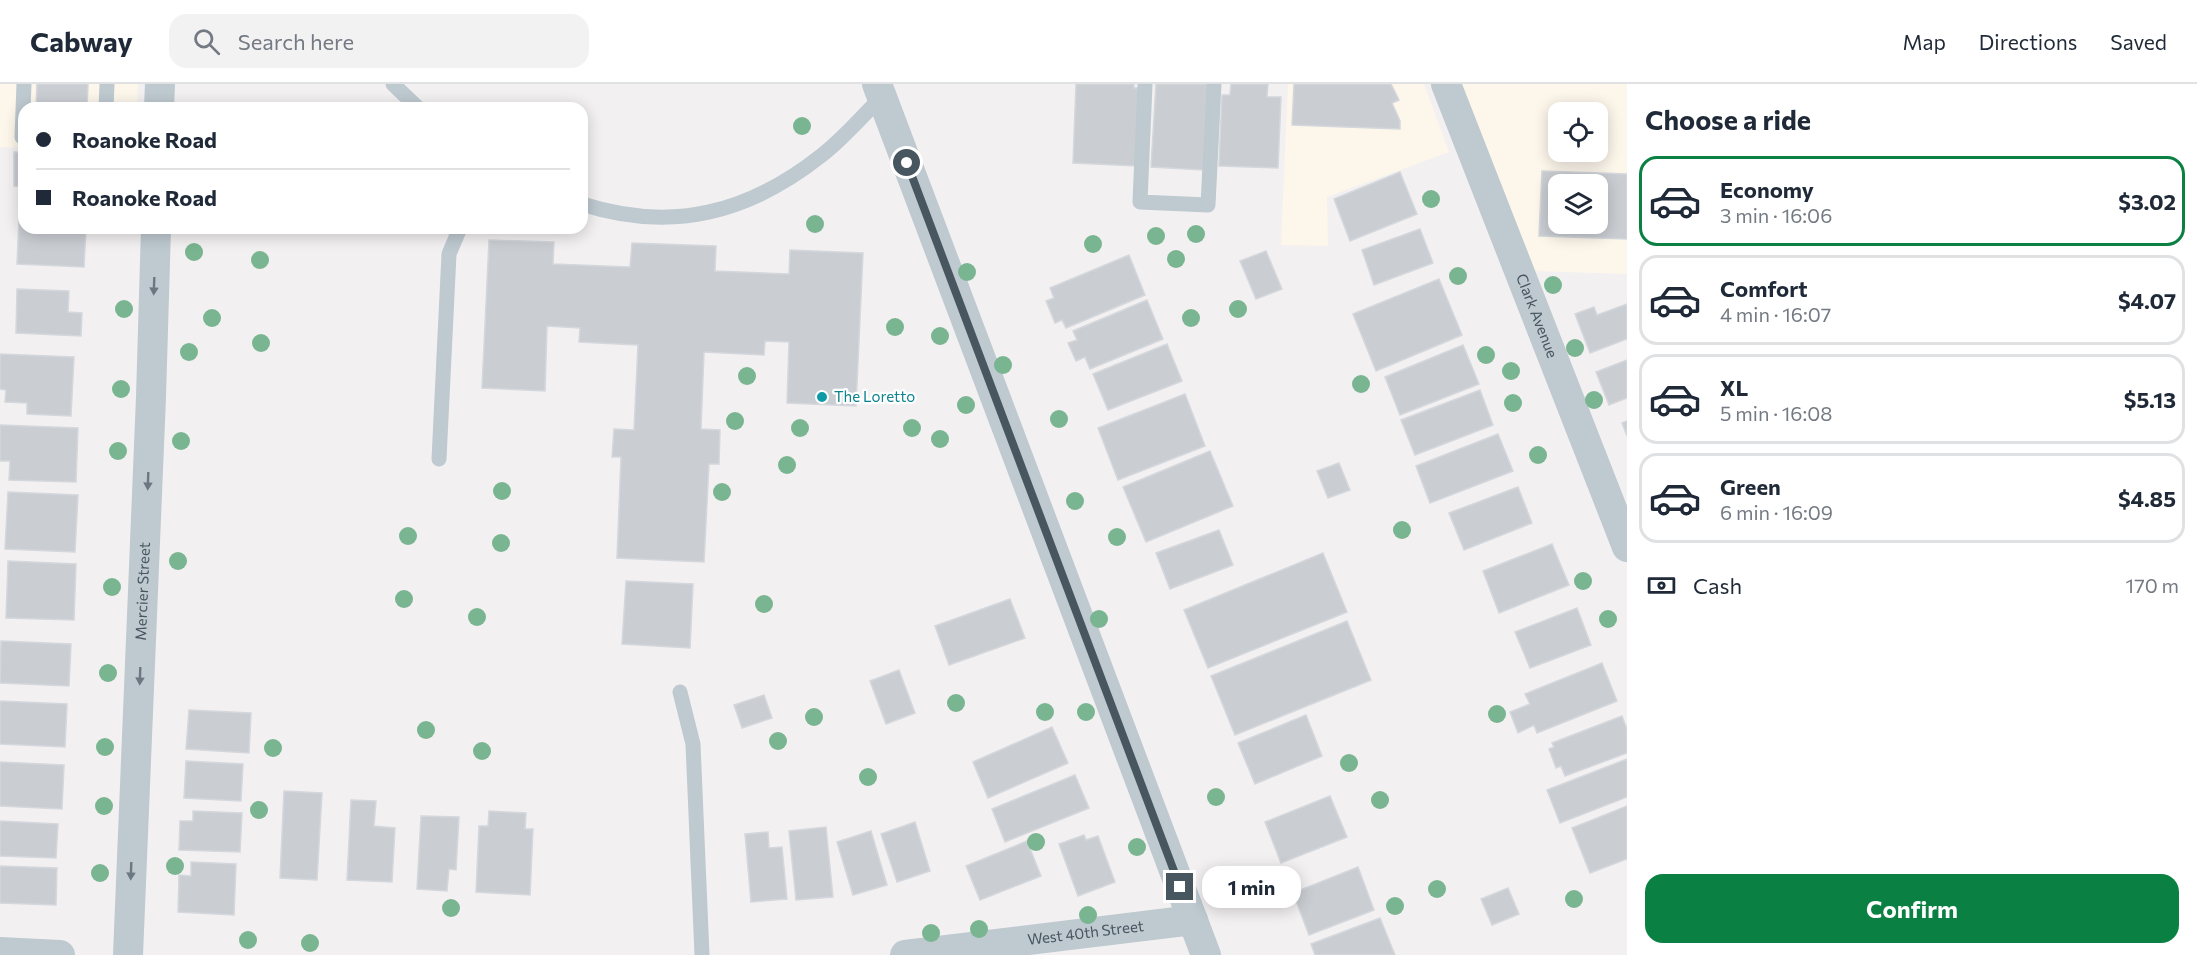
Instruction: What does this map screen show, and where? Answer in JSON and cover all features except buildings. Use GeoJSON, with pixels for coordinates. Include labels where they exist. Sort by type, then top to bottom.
{"type":"FeatureCollection","features":[{"type":"Feature","properties":{"kind":"street"},"geometry":{"type":"LineString","coordinates":[[159,102],[160,84]]}},
{"type":"Feature","properties":{"kind":"street","name":"Clark Avenue"},"geometry":{"type":"LineString","coordinates":[[1446,84],[1620,513],[1627,547]]}},
{"type":"Feature","properties":{"kind":"street"},"geometry":{"type":"LineString","coordinates":[[879,91],[1206,955]]}},
{"type":"Feature","properties":{"kind":"street","name":"Mercier Street"},"geometry":{"type":"LineString","coordinates":[[128,955],[151,409],[156,234]]}},
{"type":"Feature","properties":{"kind":"street","name":"West 40th Street"},"geometry":{"type":"LineString","coordinates":[[905,955],[1193,920]]}},
{"type":"Feature","properties":{"kind":"street"},"geometry":{"type":"LineString","coordinates":[[0,952],[60,955]]}},
{"type":"Feature","properties":{"kind":"lane"},"geometry":{"type":"LineString","coordinates":[[23,102],[24,84]]}},
{"type":"Feature","properties":{"kind":"lane"},"geometry":{"type":"LineString","coordinates":[[106,84],[106,102]]}},
{"type":"Feature","properties":{"kind":"lane"},"geometry":{"type":"LineString","coordinates":[[393,84],[412,102]]}},
{"type":"Feature","properties":{"kind":"lane"},"geometry":{"type":"LineString","coordinates":[[1145,84],[1140,202],[1208,205],[1214,84]]}},
{"type":"Feature","properties":{"kind":"lane"},"geometry":{"type":"LineString","coordinates":[[588,206],[604,212],[679,217],[714,212],[753,198],[789,179],[824,154],[879,91]]}},
{"type":"Feature","properties":{"kind":"lane"},"geometry":{"type":"LineString","coordinates":[[439,459],[448,254],[457,234]]}},
{"type":"Feature","properties":{"kind":"lane"},"geometry":{"type":"LineString","coordinates":[[680,692],[693,744],[702,955]]}},
{"type":"Feature","properties":{"kind":"shaded area"},"geometry":{"type":"Polygon","coordinates":[[[0,84],[138,84],[137,102],[18,102],[18,148],[0,147],[0,84]]]}},
{"type":"Feature","properties":{"kind":"shaded area"},"geometry":{"type":"Polygon","coordinates":[[[1288,84],[1424,84],[1449,152],[1327,197],[1328,246],[1281,245],[1288,84]]]}},
{"type":"Feature","properties":{"kind":"shaded area"},"geometry":{"type":"Polygon","coordinates":[[[1459,84],[1627,84],[1627,274],[1532,271],[1459,84]]]}},
{"type":"Feature","properties":{"kind":"place","name":"The Loretto"},"geometry":{"type":"Point","coordinates":[822,397]}},
{"type":"Feature","properties":{"kind":"route"},"geometry":{"type":"LineString","coordinates":[[907,163],[1180,887]]}}]}
